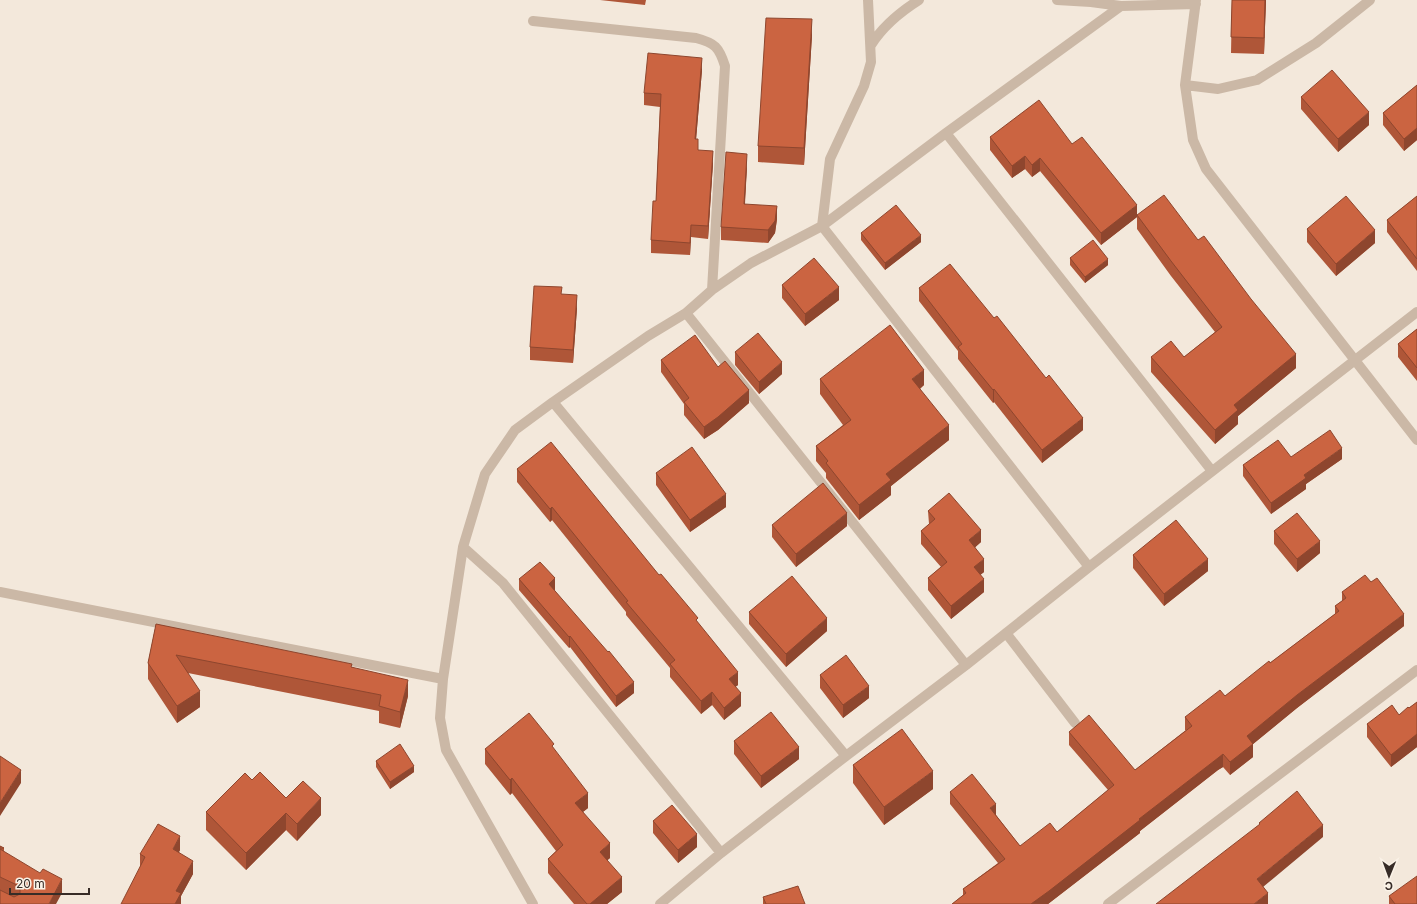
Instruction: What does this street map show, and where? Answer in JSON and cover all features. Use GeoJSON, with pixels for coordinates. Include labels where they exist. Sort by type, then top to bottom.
{"type":"FeatureCollection","features":[{"type":"Feature","properties":{"kind":"street"},"geometry":{"type":"LineString","coordinates":[[868,0],[871,62],[864,86],[830,158],[822,226],[1089,567]]}},
{"type":"Feature","properties":{"kind":"street"},"geometry":{"type":"LineString","coordinates":[[871,45],[883,28],[919,0]]}},
{"type":"Feature","properties":{"kind":"street"},"geometry":{"type":"LineString","coordinates":[[1057,0],[1121,6],[1196,2],[1185,85],[1193,140],[1206,169],[1417,440]]}},
{"type":"Feature","properties":{"kind":"street"},"geometry":{"type":"LineString","coordinates":[[1185,85],[1218,89],[1257,80],[1316,43],[1370,0]]}},
{"type":"Feature","properties":{"kind":"street"},"geometry":{"type":"LineString","coordinates":[[533,904],[446,750],[440,718],[443,679],[463,547],[484,474],[515,430],[553,402],[648,336],[686,314],[712,290],[751,263],[822,226],[1121,6]]}},
{"type":"Feature","properties":{"kind":"street"},"geometry":{"type":"LineString","coordinates":[[533,21],[696,38],[710,42],[720,52],[725,66],[712,290]]}},
{"type":"Feature","properties":{"kind":"street"},"geometry":{"type":"LineString","coordinates":[[946,134],[1212,471]]}},
{"type":"Feature","properties":{"kind":"street"},"geometry":{"type":"LineString","coordinates":[[660,904],[721,853],[966,665],[1089,567],[1417,312]]}},
{"type":"Feature","properties":{"kind":"street"},"geometry":{"type":"LineString","coordinates":[[686,314],[966,665]]}},
{"type":"Feature","properties":{"kind":"street"},"geometry":{"type":"LineString","coordinates":[[553,402],[846,756]]}},
{"type":"Feature","properties":{"kind":"street"},"geometry":{"type":"LineString","coordinates":[[463,547],[503,583],[721,853]]}},
{"type":"Feature","properties":{"kind":"street"},"geometry":{"type":"LineString","coordinates":[[0,592],[443,679]]}},
{"type":"Feature","properties":{"kind":"street"},"geometry":{"type":"LineString","coordinates":[[1006,633],[1075,723]]}},
{"type":"Feature","properties":{"kind":"street"},"geometry":{"type":"LineString","coordinates":[[1108,904],[1417,670]]}},
{"type":"Feature","properties":{"kind":"building"},"geometry":{"type":"Polygon","coordinates":[[[1232,0],[1265,0],[1264,38],[1231,37],[1232,0]]]}},
{"type":"Feature","properties":{"kind":"building"},"geometry":{"type":"Polygon","coordinates":[[[766,18],[812,19],[804,148],[758,146],[766,18]]]}},
{"type":"Feature","properties":{"kind":"building"},"geometry":{"type":"Polygon","coordinates":[[[648,53],[702,58],[695,139],[698,139],[698,150],[713,151],[708,226],[691,225],[690,243],[651,240],[653,201],[656,201],[661,94],[644,93],[648,53]]]}},
{"type":"Feature","properties":{"kind":"building"},"geometry":{"type":"Polygon","coordinates":[[[1332,70],[1369,112],[1338,139],[1301,97],[1332,70]]]}},
{"type":"Feature","properties":{"kind":"building"},"geometry":{"type":"Polygon","coordinates":[[[1417,85],[1417,128],[1404,139],[1383,113],[1417,85]]]}},
{"type":"Feature","properties":{"kind":"building"},"geometry":{"type":"Polygon","coordinates":[[[1039,100],[1072,144],[1082,137],[1137,205],[1101,233],[1040,158],[1032,165],[1025,156],[1012,166],[990,137],[1039,100]]]}},
{"type":"Feature","properties":{"kind":"building"},"geometry":{"type":"Polygon","coordinates":[[[726,152],[747,154],[744,204],[777,206],[775,221],[768,230],[721,227],[726,152]]]}},
{"type":"Feature","properties":{"kind":"building"},"geometry":{"type":"Polygon","coordinates":[[[1164,195],[1198,240],[1204,236],[1251,299],[1296,354],[1234,405],[1238,410],[1215,430],[1151,357],[1171,341],[1184,357],[1222,327],[1137,215],[1164,195]]]}},
{"type":"Feature","properties":{"kind":"building"},"geometry":{"type":"Polygon","coordinates":[[[1346,196],[1375,230],[1336,264],[1307,229],[1346,196]]]}},
{"type":"Feature","properties":{"kind":"building"},"geometry":{"type":"Polygon","coordinates":[[[1417,196],[1417,259],[1387,220],[1417,196]]]}},
{"type":"Feature","properties":{"kind":"building"},"geometry":{"type":"Polygon","coordinates":[[[896,205],[921,235],[885,263],[861,233],[896,205]]]}},
{"type":"Feature","properties":{"kind":"building"},"geometry":{"type":"Polygon","coordinates":[[[1093,240],[1108,259],[1085,277],[1070,258],[1093,240]]]}},
{"type":"Feature","properties":{"kind":"building"},"geometry":{"type":"Polygon","coordinates":[[[814,258],[839,287],[805,314],[782,285],[814,258]]]}},
{"type":"Feature","properties":{"kind":"building"},"geometry":{"type":"Polygon","coordinates":[[[950,264],[994,318],[997,316],[1046,378],[1049,375],[1083,418],[1042,450],[994,389],[993,390],[958,347],[962,344],[919,288],[950,264]]]}},
{"type":"Feature","properties":{"kind":"building"},"geometry":{"type":"Polygon","coordinates":[[[534,286],[562,287],[561,294],[577,295],[573,350],[530,347],[534,286]]]}},
{"type":"Feature","properties":{"kind":"building"},"geometry":{"type":"Polygon","coordinates":[[[890,325],[924,370],[912,379],[949,425],[886,474],[891,480],[859,505],[826,463],[828,461],[816,446],[851,420],[820,379],[890,325]]]}},
{"type":"Feature","properties":{"kind":"building"},"geometry":{"type":"Polygon","coordinates":[[[1417,329],[1417,368],[1398,344],[1417,329]]]}},
{"type":"Feature","properties":{"kind":"building"},"geometry":{"type":"Polygon","coordinates":[[[758,333],[782,362],[759,382],[735,352],[758,333]]]}},
{"type":"Feature","properties":{"kind":"building"},"geometry":{"type":"Polygon","coordinates":[[[695,335],[718,367],[725,361],[749,390],[704,427],[684,402],[689,398],[661,360],[695,335]]]}},
{"type":"Feature","properties":{"kind":"building"},"geometry":{"type":"Polygon","coordinates":[[[1330,430],[1342,448],[1304,475],[1306,478],[1271,503],[1243,465],[1278,440],[1291,457],[1330,430]]]}},
{"type":"Feature","properties":{"kind":"building"},"geometry":{"type":"Polygon","coordinates":[[[551,442],[659,575],[661,574],[698,618],[696,620],[738,672],[729,679],[741,693],[724,708],[712,692],[701,701],[670,664],[675,660],[626,602],[628,601],[552,507],[550,509],[517,469],[551,442]]]}},
{"type":"Feature","properties":{"kind":"building"},"geometry":{"type":"Polygon","coordinates":[[[692,447],[726,494],[690,520],[656,473],[692,447]]]}},
{"type":"Feature","properties":{"kind":"building"},"geometry":{"type":"Polygon","coordinates":[[[823,483],[847,513],[796,554],[772,525],[823,483]]]}},
{"type":"Feature","properties":{"kind":"building"},"geometry":{"type":"Polygon","coordinates":[[[949,493],[981,530],[969,540],[984,559],[974,567],[984,579],[951,606],[928,578],[947,562],[921,531],[935,519],[928,511],[949,493]]]}},
{"type":"Feature","properties":{"kind":"building"},"geometry":{"type":"Polygon","coordinates":[[[1297,513],[1320,541],[1297,559],[1274,531],[1297,513]]]}},
{"type":"Feature","properties":{"kind":"building"},"geometry":{"type":"Polygon","coordinates":[[[1176,520],[1208,559],[1164,594],[1133,555],[1176,520]]]}},
{"type":"Feature","properties":{"kind":"building"},"geometry":{"type":"Polygon","coordinates":[[[540,562],[555,578],[549,584],[608,652],[609,651],[634,682],[616,696],[570,636],[569,637],[519,579],[540,562]]]}},
{"type":"Feature","properties":{"kind":"building"},"geometry":{"type":"Polygon","coordinates":[[[1365,575],[1371,582],[1377,578],[1404,614],[1297,695],[1247,736],[1253,744],[1230,762],[1223,754],[1031,904],[952,904],[966,893],[963,889],[1005,859],[950,792],[972,774],[996,804],[990,808],[1020,846],[1050,823],[1057,832],[1114,785],[1069,732],[1089,715],[1135,770],[1192,726],[1185,717],[1220,690],[1225,696],[1269,661],[1270,663],[1339,611],[1335,606],[1346,598],[1342,592],[1365,575]]]}},
{"type":"Feature","properties":{"kind":"building"},"geometry":{"type":"Polygon","coordinates":[[[792,576],[827,618],[786,654],[749,612],[792,576]]]}},
{"type":"Feature","properties":{"kind":"building"},"geometry":{"type":"Polygon","coordinates":[[[156,624],[352,664],[351,667],[408,680],[400,712],[379,706],[381,695],[176,655],[200,691],[177,706],[148,663],[156,624]]]}},
{"type":"Feature","properties":{"kind":"building"},"geometry":{"type":"Polygon","coordinates":[[[846,655],[869,686],[843,705],[820,675],[846,655]]]}},
{"type":"Feature","properties":{"kind":"building"},"geometry":{"type":"Polygon","coordinates":[[[1417,702],[1417,734],[1391,755],[1367,724],[1392,705],[1399,715],[1408,707],[1409,708],[1417,702]]]}},
{"type":"Feature","properties":{"kind":"building"},"geometry":{"type":"Polygon","coordinates":[[[771,712],[799,747],[761,776],[734,741],[771,712]]]}},
{"type":"Feature","properties":{"kind":"building"},"geometry":{"type":"Polygon","coordinates":[[[529,713],[554,744],[552,746],[588,793],[575,803],[610,843],[600,852],[622,877],[590,904],[587,904],[548,859],[563,845],[512,778],[510,780],[485,749],[529,713]]]}},
{"type":"Feature","properties":{"kind":"building"},"geometry":{"type":"Polygon","coordinates":[[[902,729],[933,771],[884,807],[853,765],[902,729]]]}},
{"type":"Feature","properties":{"kind":"building"},"geometry":{"type":"Polygon","coordinates":[[[400,744],[414,766],[390,782],[376,761],[400,744]]]}},
{"type":"Feature","properties":{"kind":"building"},"geometry":{"type":"Polygon","coordinates":[[[0,756],[21,770],[0,803],[0,756]]]}},
{"type":"Feature","properties":{"kind":"building"},"geometry":{"type":"Polygon","coordinates":[[[260,772],[286,798],[303,781],[321,798],[297,824],[286,813],[246,853],[206,812],[245,773],[252,780],[260,772]]]}},
{"type":"Feature","properties":{"kind":"building"},"geometry":{"type":"Polygon","coordinates":[[[1297,791],[1323,825],[1257,879],[1268,893],[1254,904],[1156,904],[1260,824],[1259,823],[1297,791]]]}},
{"type":"Feature","properties":{"kind":"building"},"geometry":{"type":"Polygon","coordinates":[[[672,805],[697,834],[678,850],[653,821],[672,805]]]}},
{"type":"Feature","properties":{"kind":"building"},"geometry":{"type":"Polygon","coordinates":[[[158,824],[180,836],[173,849],[193,861],[176,891],[181,893],[175,904],[121,904],[145,857],[140,854],[158,824]]]}},
{"type":"Feature","properties":{"kind":"building"},"geometry":{"type":"Polygon","coordinates":[[[0,849],[40,873],[43,869],[62,879],[49,904],[0,904],[0,890],[14,897],[20,894],[20,887],[0,877],[0,849]]]}},
{"type":"Feature","properties":{"kind":"building"},"geometry":{"type":"Polygon","coordinates":[[[1417,876],[1417,904],[1395,904],[1389,896],[1417,876]]]}},
{"type":"Feature","properties":{"kind":"building"},"geometry":{"type":"Polygon","coordinates":[[[798,886],[805,904],[766,904],[763,897],[798,886]]]}}]}
